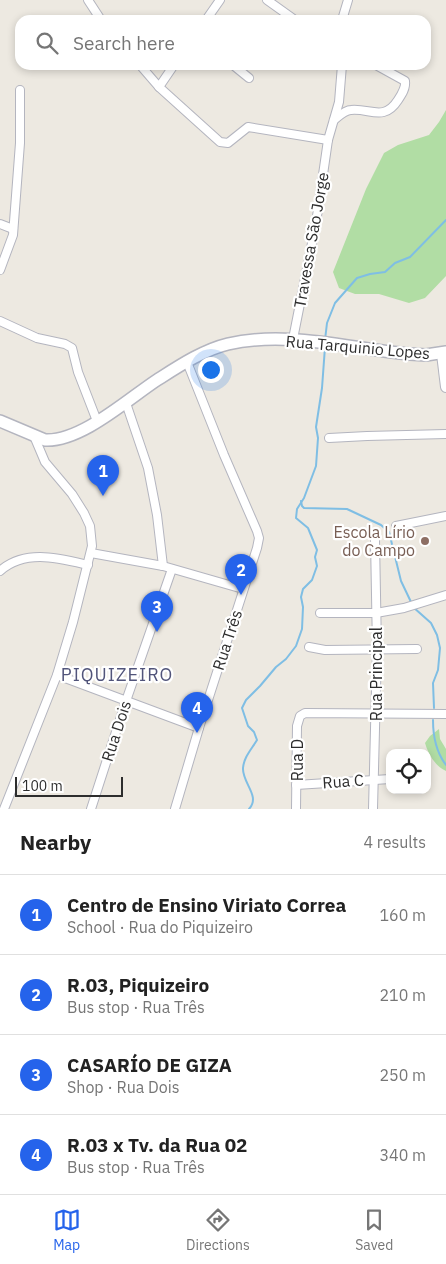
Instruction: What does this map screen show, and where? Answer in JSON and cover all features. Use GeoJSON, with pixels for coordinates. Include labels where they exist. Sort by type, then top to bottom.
{"type":"FeatureCollection","features":[{"type":"Feature","properties":{"kind":"main road","name":"Rua Tarquinio Lopes"},"geometry":{"type":"LineString","coordinates":[[0,421],[45,440],[61,438],[97,421],[187,362],[213,349],[229,344],[256,340],[293,340],[391,352],[426,355],[444,353]]}},
{"type":"Feature","properties":{"kind":"street"},"geometry":{"type":"LineString","coordinates":[[88,0],[98,15]]}},
{"type":"Feature","properties":{"kind":"street"},"geometry":{"type":"LineString","coordinates":[[210,15],[220,0]]}},
{"type":"Feature","properties":{"kind":"street"},"geometry":{"type":"LineString","coordinates":[[267,0],[288,15]]}},
{"type":"Feature","properties":{"kind":"street"},"geometry":{"type":"LineString","coordinates":[[344,15],[348,0]]}},
{"type":"Feature","properties":{"kind":"street"},"geometry":{"type":"LineString","coordinates":[[144,70],[159,87],[220,142],[228,143],[248,127],[328,140]]}},
{"type":"Feature","properties":{"kind":"street"},"geometry":{"type":"LineString","coordinates":[[159,87],[171,70]]}},
{"type":"Feature","properties":{"kind":"street"},"geometry":{"type":"LineString","coordinates":[[239,70],[249,78]]}},
{"type":"Feature","properties":{"kind":"street","name":"Travessa São Jorge"},"geometry":{"type":"LineString","coordinates":[[293,340],[316,222],[328,140],[339,102],[342,70]]}},
{"type":"Feature","properties":{"kind":"street"},"geometry":{"type":"LineString","coordinates":[[333,122],[345,112],[351,110],[376,113],[382,112],[394,105],[406,86],[405,81],[385,70]]}},
{"type":"Feature","properties":{"kind":"street"},"geometry":{"type":"LineString","coordinates":[[0,270],[11,242],[13,229],[20,142],[20,90]]}},
{"type":"Feature","properties":{"kind":"street"},"geometry":{"type":"LineString","coordinates":[[0,224],[13,229]]}},
{"type":"Feature","properties":{"kind":"street"},"geometry":{"type":"LineString","coordinates":[[0,321],[37,338],[65,344],[72,348],[78,372],[97,421]]}},
{"type":"Feature","properties":{"kind":"street"},"geometry":{"type":"LineString","coordinates":[[444,353],[446,386]]}},
{"type":"Feature","properties":{"kind":"street","name":"Rua Três"},"geometry":{"type":"LineString","coordinates":[[175,809],[259,538],[187,362]]}},
{"type":"Feature","properties":{"kind":"street"},"geometry":{"type":"LineString","coordinates":[[126,403],[148,468],[157,515],[163,566]]}},
{"type":"Feature","properties":{"kind":"street"},"geometry":{"type":"LineString","coordinates":[[329,438],[446,434]]}},
{"type":"Feature","properties":{"kind":"street"},"geometry":{"type":"LineString","coordinates":[[3,805],[57,676],[91,553],[92,538],[90,526],[84,513],[72,494],[45,462],[34,436]]}},
{"type":"Feature","properties":{"kind":"street"},"geometry":{"type":"LineString","coordinates":[[396,526],[446,516]]}},
{"type":"Feature","properties":{"kind":"street","name":"Rua Principal"},"geometry":{"type":"LineString","coordinates":[[373,809],[377,649],[375,540]]}},
{"type":"Feature","properties":{"kind":"street"},"geometry":{"type":"LineString","coordinates":[[91,553],[163,566],[244,589]]}},
{"type":"Feature","properties":{"kind":"street"},"geometry":{"type":"LineString","coordinates":[[0,571],[16,560],[30,557],[58,558],[88,565]]}},
{"type":"Feature","properties":{"kind":"street","name":"Rua Dois"},"geometry":{"type":"LineString","coordinates":[[91,809],[172,569]]}},
{"type":"Feature","properties":{"kind":"street"},"geometry":{"type":"LineString","coordinates":[[320,614],[376,613],[446,595]]}},
{"type":"Feature","properties":{"kind":"street"},"geometry":{"type":"LineString","coordinates":[[309,647],[324,650],[417,649]]}},
{"type":"Feature","properties":{"kind":"street"},"geometry":{"type":"LineString","coordinates":[[57,676],[199,728]]}},
{"type":"Feature","properties":{"kind":"street","name":"Rua D"},"geometry":{"type":"LineString","coordinates":[[296,809],[297,726],[300,716],[305,714],[376,714]]}},
{"type":"Feature","properties":{"kind":"street"},"geometry":{"type":"LineString","coordinates":[[376,714],[446,714]]}},
{"type":"Feature","properties":{"kind":"street","name":"Rua C"},"geometry":{"type":"LineString","coordinates":[[296,784],[386,779]]}},
{"type":"Feature","properties":{"kind":"green space"},"geometry":{"type":"Polygon","coordinates":[[[446,110],[446,276],[425,298],[409,303],[379,294],[355,294],[339,288],[333,272],[366,189],[384,153],[398,145],[429,135],[446,110]]]}},
{"type":"Feature","properties":{"kind":"green space"},"geometry":{"type":"Polygon","coordinates":[[[439,729],[440,739],[446,749],[446,771],[432,759],[431,749],[427,749],[425,743],[439,729]]]}},
{"type":"Feature","properties":{"kind":"waterway"},"geometry":{"type":"LineString","coordinates":[[325,340],[327,323],[335,303],[357,278],[385,272],[395,263],[410,257],[446,220]]}},
{"type":"Feature","properties":{"kind":"waterway"},"geometry":{"type":"LineString","coordinates":[[249,809],[253,799],[243,774],[243,768],[246,757],[257,740],[254,732],[248,726],[242,708],[246,700],[296,646],[302,629],[303,607],[301,597],[303,589],[312,580],[317,566],[315,557],[317,550],[308,528],[296,518],[297,509],[304,498],[316,466],[318,438],[316,427],[322,388],[325,347]]}},
{"type":"Feature","properties":{"kind":"waterway"},"geometry":{"type":"LineString","coordinates":[[301,501],[304,508],[347,509],[381,525],[389,532],[401,581],[411,602]]}},
{"type":"Feature","properties":{"kind":"waterway"},"geometry":{"type":"LineString","coordinates":[[413,607],[431,623],[437,635],[440,648],[438,670],[433,683],[434,708]]}},
{"type":"Feature","properties":{"kind":"waterway"},"geometry":{"type":"LineString","coordinates":[[433,720],[436,744],[446,765]]}},
{"type":"Feature","properties":{"kind":"place","name":"Centro de Ensino Viriato Correa"},"geometry":{"type":"Point","coordinates":[103,496]}},
{"type":"Feature","properties":{"kind":"place","name":"Escola Lírio do Campo"},"geometry":{"type":"Point","coordinates":[425,541]}},
{"type":"Feature","properties":{"kind":"place","name":"R.03, Piquizeiro"},"geometry":{"type":"Point","coordinates":[241,595]}},
{"type":"Feature","properties":{"kind":"place","name":"CASARÍO DE GIZA"},"geometry":{"type":"Point","coordinates":[157,632]}},
{"type":"Feature","properties":{"kind":"place","name":"R.03 x Tv. da Rua 02"},"geometry":{"type":"Point","coordinates":[197,733]}},
{"type":"Feature","properties":{"kind":"district","name":"PIQUIZEIRO"},"geometry":{"type":"Point","coordinates":[117,674]}}]}
